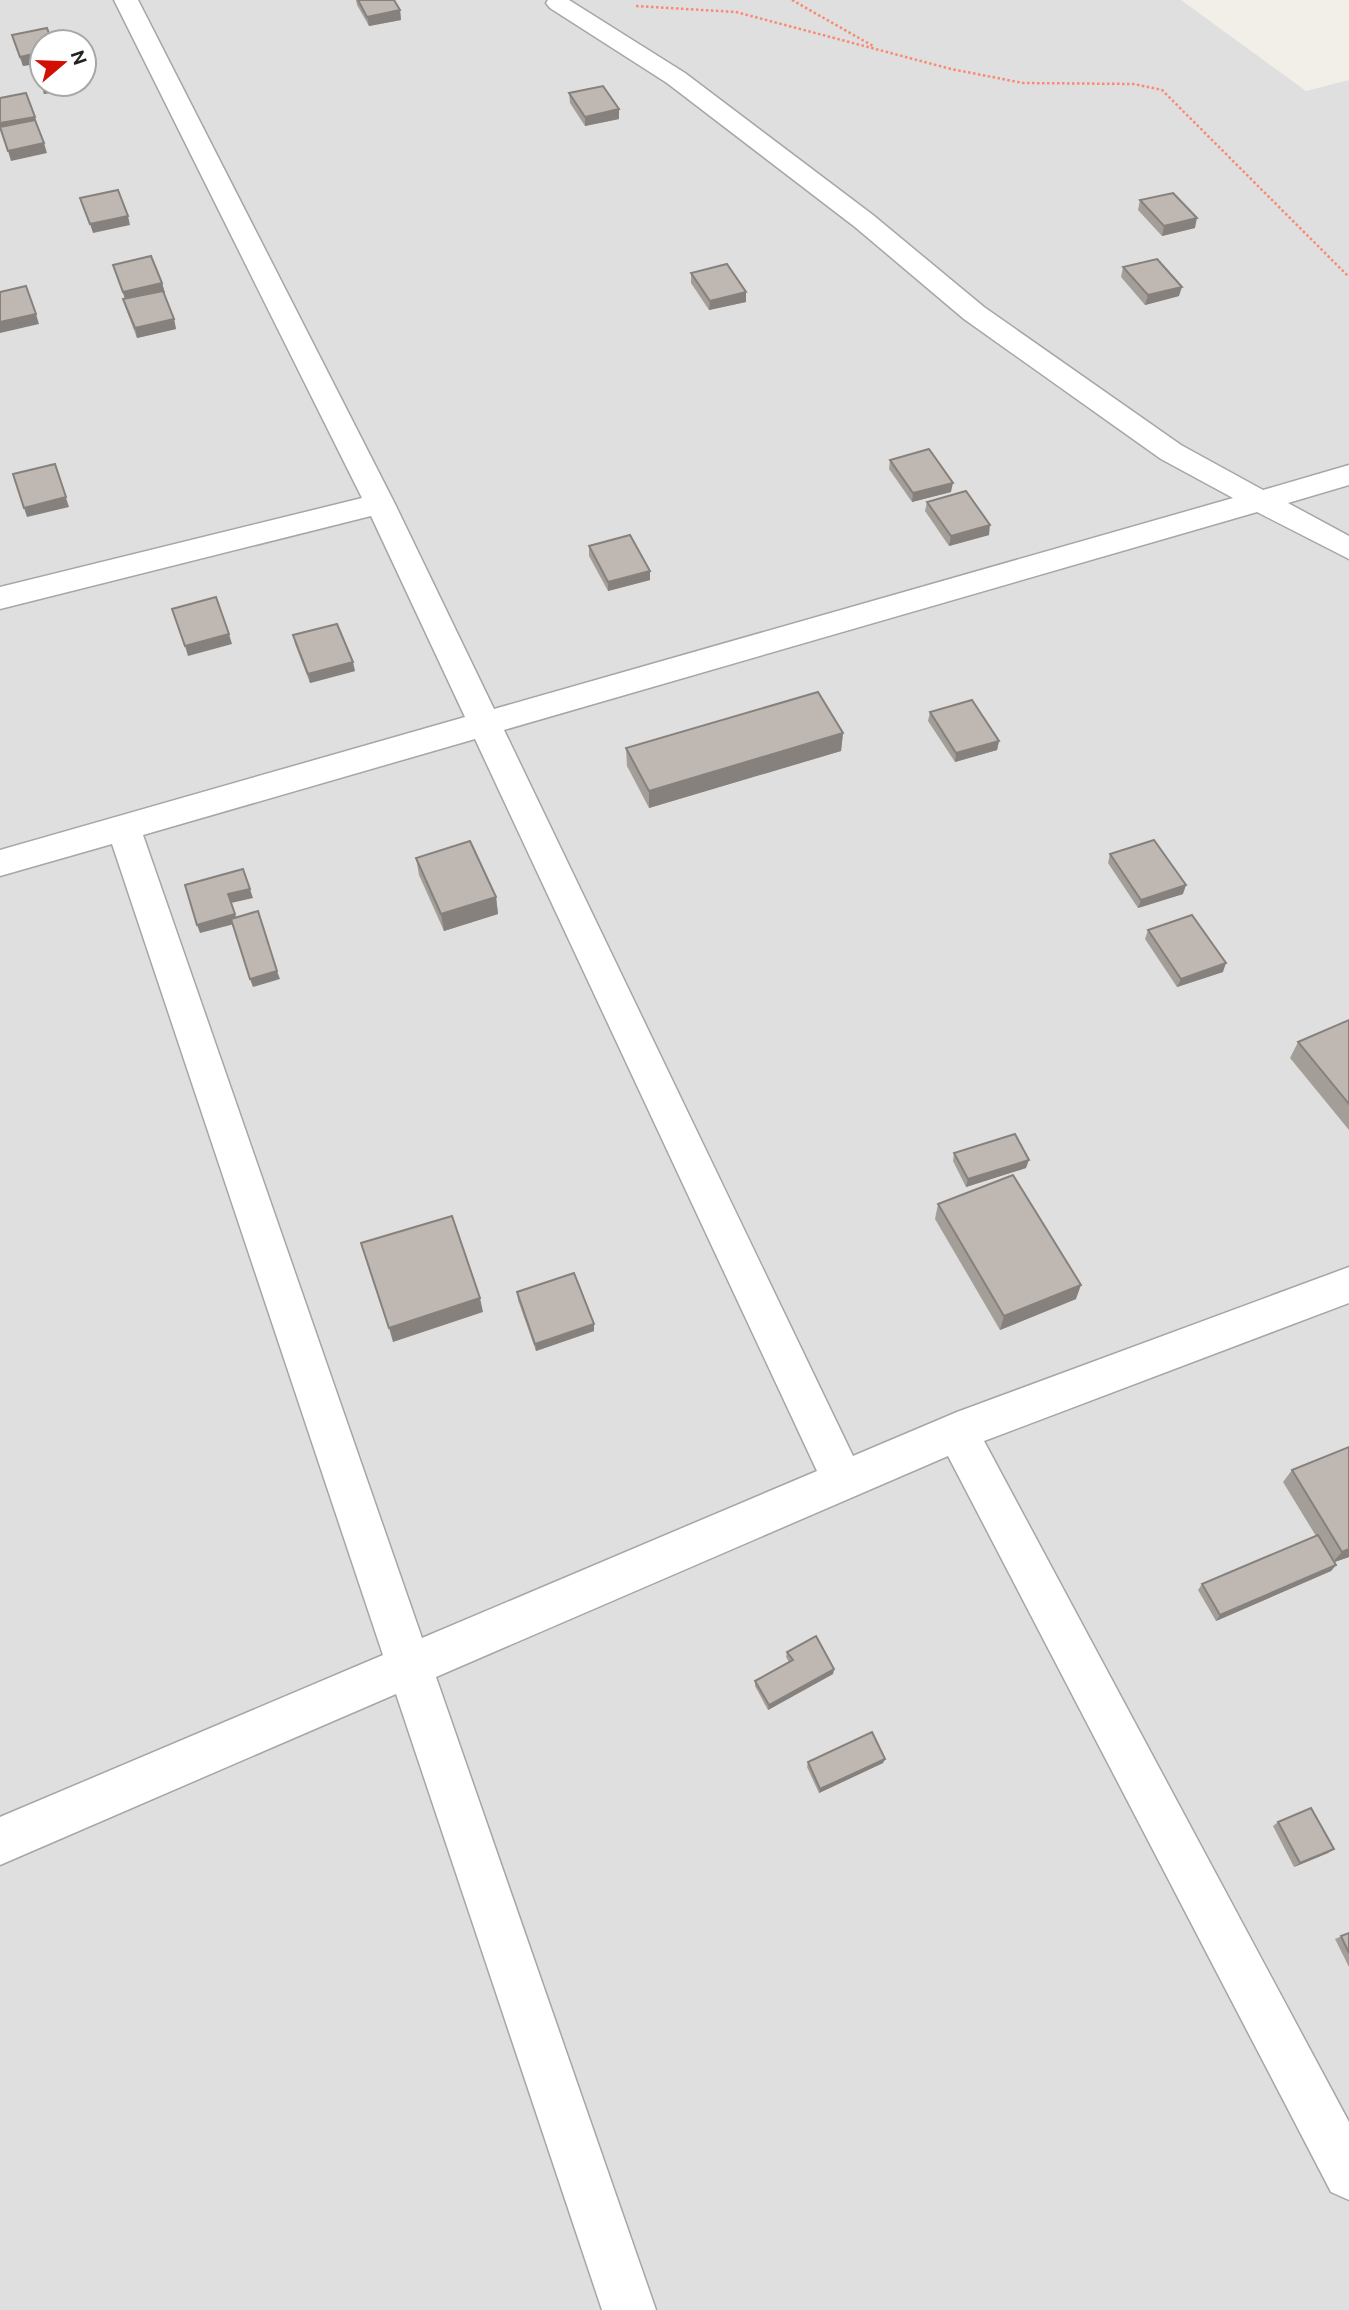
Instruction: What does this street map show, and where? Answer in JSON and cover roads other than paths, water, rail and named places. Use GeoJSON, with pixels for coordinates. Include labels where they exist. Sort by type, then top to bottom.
{"type":"FeatureCollection","features":[{"type":"Feature","properties":{"kind":"street"},"geometry":{"type":"LineString","coordinates":[[126,0],[380,504],[843,1481]]}},
{"type":"Feature","properties":{"kind":"street"},"geometry":{"type":"LineString","coordinates":[[558,3],[676,78],[864,221],[974,313],[1171,452],[1349,549]]}},
{"type":"Feature","properties":{"kind":"street"},"geometry":{"type":"LineString","coordinates":[[0,863],[1349,475]]}},
{"type":"Feature","properties":{"kind":"street"},"geometry":{"type":"LineString","coordinates":[[0,598],[380,504]]}},
{"type":"Feature","properties":{"kind":"street"},"geometry":{"type":"LineString","coordinates":[[123,827],[629,2310]]}},
{"type":"Feature","properties":{"kind":"street"},"geometry":{"type":"LineString","coordinates":[[0,1841],[957,1432],[1349,1285]]}},
{"type":"Feature","properties":{"kind":"street"},"geometry":{"type":"LineString","coordinates":[[957,1432],[1349,2174]]}}]}
